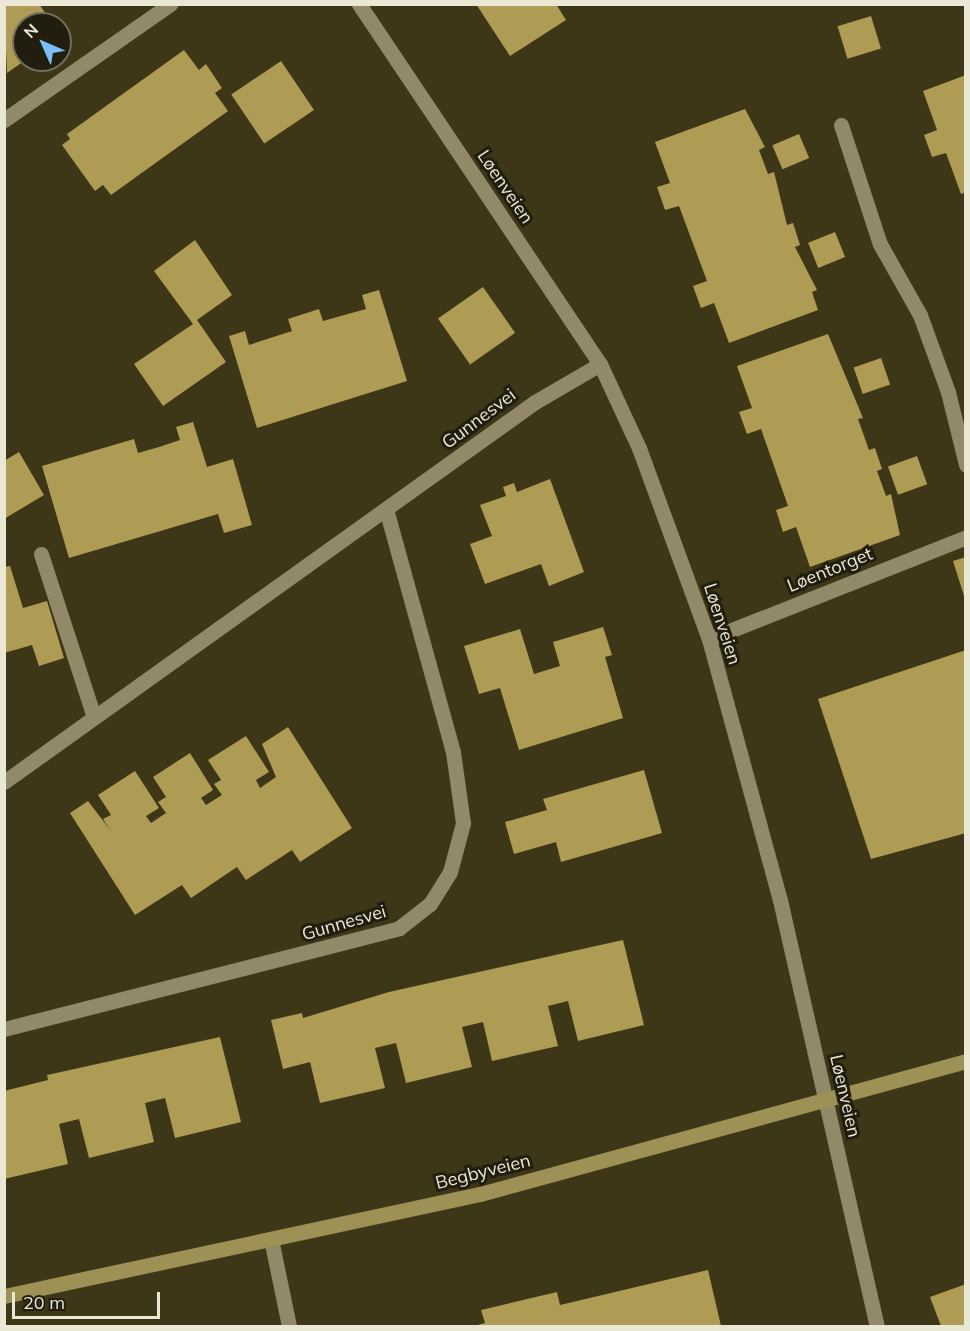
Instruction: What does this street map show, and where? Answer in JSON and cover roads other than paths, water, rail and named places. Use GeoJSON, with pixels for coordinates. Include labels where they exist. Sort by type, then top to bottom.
{"type":"FeatureCollection","features":[{"type":"Feature","properties":{"kind":"street"},"geometry":{"type":"LineString","coordinates":[[4,120],[170,4]]}},
{"type":"Feature","properties":{"kind":"street","name":"Løenveien"},"geometry":{"type":"LineString","coordinates":[[359,4],[600,364],[639,448],[709,639],[786,923],[877,1326]]}},
{"type":"Feature","properties":{"kind":"street"},"geometry":{"type":"LineString","coordinates":[[841,125],[880,243],[920,315],[948,392],[966,465]]}},
{"type":"Feature","properties":{"kind":"street","name":"Gunnesvei"},"geometry":{"type":"LineString","coordinates":[[4,782],[387,512],[535,402],[600,364]]}},
{"type":"Feature","properties":{"kind":"street","name":"Gunnesvei"},"geometry":{"type":"LineString","coordinates":[[4,1029],[399,928],[430,904],[450,872],[463,823],[453,752],[387,512]]}},
{"type":"Feature","properties":{"kind":"street","name":"Løentorget"},"geometry":{"type":"LineString","coordinates":[[709,639],[966,537]]}},
{"type":"Feature","properties":{"kind":"street"},"geometry":{"type":"LineString","coordinates":[[41,554],[94,717]]}},
{"type":"Feature","properties":{"kind":"street","name":"Begbyveien"},"geometry":{"type":"LineString","coordinates":[[4,1296],[480,1194],[966,1061]]}},
{"type":"Feature","properties":{"kind":"street"},"geometry":{"type":"LineString","coordinates":[[271,1239],[289,1326]]}}]}
